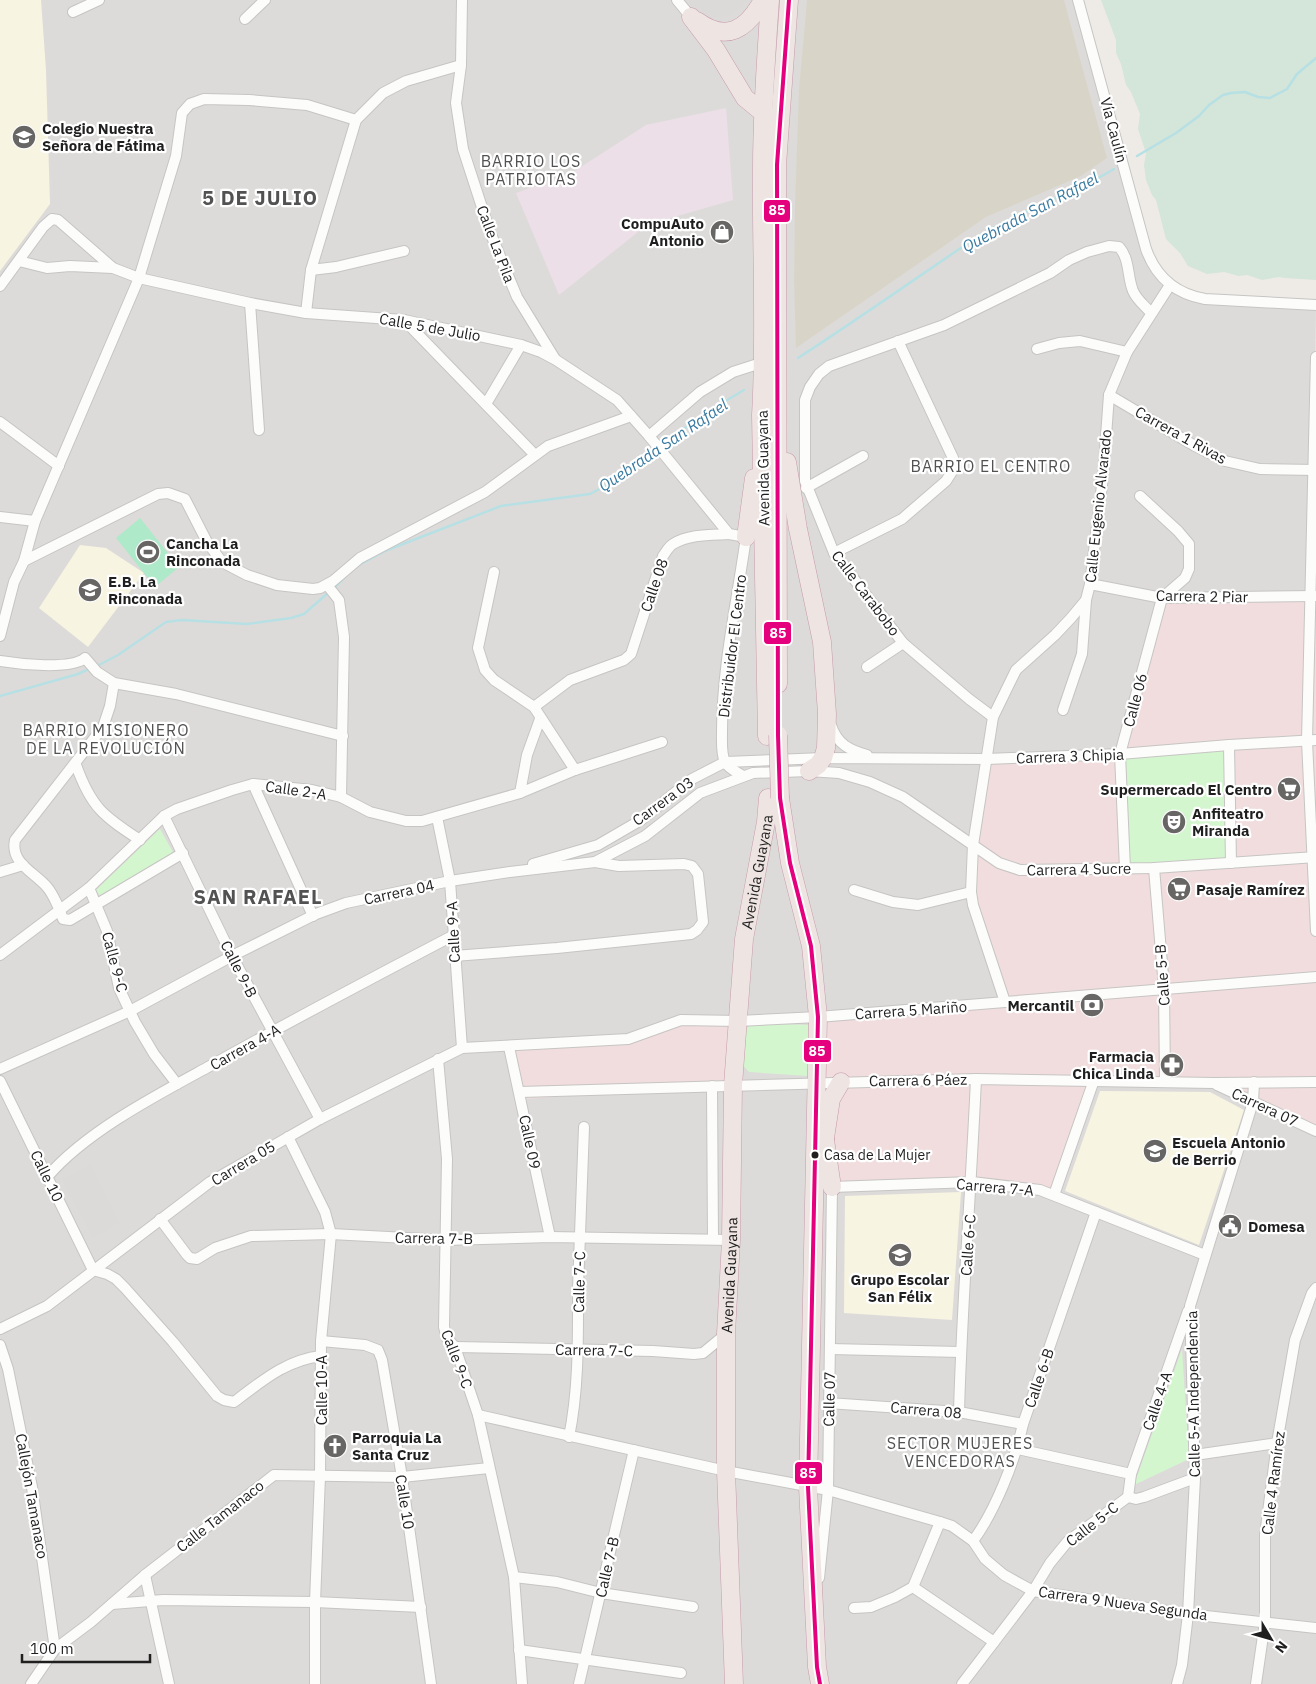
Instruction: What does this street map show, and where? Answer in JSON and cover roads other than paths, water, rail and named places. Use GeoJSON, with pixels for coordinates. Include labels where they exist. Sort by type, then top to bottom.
{"type":"FeatureCollection","features":[{"type":"Feature","properties":{"kind":"highway"},"geometry":{"type":"LineString","coordinates":[[691,16],[707,28],[720,33],[736,30],[752,17],[763,0]]}},
{"type":"Feature","properties":{"kind":"highway","name":"Avenida Guayana"},"geometry":{"type":"LineString","coordinates":[[770,0],[762,112],[764,362],[770,415]]}},
{"type":"Feature","properties":{"kind":"highway","name":"Avenida Guayana"},"geometry":{"type":"LineString","coordinates":[[789,0],[778,165],[770,415],[774,798],[811,946],[818,1017],[808,1487],[820,1684]]}},
{"type":"Feature","properties":{"kind":"highway"},"geometry":{"type":"LineString","coordinates":[[691,16],[716,50],[745,98],[762,112]]}},
{"type":"Feature","properties":{"kind":"highway"},"geometry":{"type":"LineString","coordinates":[[737,536],[770,415]]}},
{"type":"Feature","properties":{"kind":"highway"},"geometry":{"type":"LineString","coordinates":[[770,415],[798,528],[822,642],[827,714],[826,748],[823,758],[809,772]]}},
{"type":"Feature","properties":{"kind":"highway","name":"Avenida Guayana"},"geometry":{"type":"LineString","coordinates":[[734,1684],[726,1471],[726,1334],[731,1240],[733,1085],[744,939],[766,822],[774,798]]}},
{"type":"Feature","properties":{"kind":"highway"},"geometry":{"type":"LineString","coordinates":[[814,1167],[825,1138],[831,1098],[841,1082]]}},
{"type":"Feature","properties":{"kind":"highway"},"geometry":{"type":"LineString","coordinates":[[816,1110],[825,1138],[832,1187]]}},
{"type":"Feature","properties":{"kind":"street"},"geometry":{"type":"LineString","coordinates":[[73,12],[99,0]]}},
{"type":"Feature","properties":{"kind":"street"},"geometry":{"type":"LineString","coordinates":[[245,19],[265,0]]}},
{"type":"Feature","properties":{"kind":"street","name":"Calle La Pila"},"geometry":{"type":"LineString","coordinates":[[462,0],[461,65],[456,103],[463,149],[490,232],[517,296],[556,360]]}},
{"type":"Feature","properties":{"kind":"street"},"geometry":{"type":"LineString","coordinates":[[676,0],[691,16]]}},
{"type":"Feature","properties":{"kind":"street","name":"Vía Caulín"},"geometry":{"type":"LineString","coordinates":[[1078,0],[1150,261],[1158,273],[1170,284]]}},
{"type":"Feature","properties":{"kind":"street"},"geometry":{"type":"LineString","coordinates":[[306,312],[311,270],[356,120],[383,93],[406,81],[461,65]]}},
{"type":"Feature","properties":{"kind":"street"},"geometry":{"type":"LineString","coordinates":[[0,636],[14,582],[24,560],[35,521],[139,278],[176,156],[182,113],[190,104],[204,99],[249,100],[307,105],[356,120]]}},
{"type":"Feature","properties":{"kind":"street","name":"Calle 5 de Julio"},"geometry":{"type":"LineString","coordinates":[[19,261],[47,223],[52,219],[58,220],[113,268],[139,278],[250,303],[306,312],[404,320],[521,345],[541,352],[617,400],[737,536]]}},
{"type":"Feature","properties":{"kind":"street"},"geometry":{"type":"LineString","coordinates":[[834,553],[902,519],[946,481],[953,470],[953,458],[898,341],[944,325],[1050,273],[1069,260],[1109,246],[1119,247],[1126,254],[1134,291],[1139,301],[1151,313]]}},
{"type":"Feature","properties":{"kind":"street"},"geometry":{"type":"LineString","coordinates":[[311,270],[404,251]]}},
{"type":"Feature","properties":{"kind":"street"},"geometry":{"type":"LineString","coordinates":[[0,286],[19,261],[47,268],[70,266],[113,268]]}},
{"type":"Feature","properties":{"kind":"street"},"geometry":{"type":"LineString","coordinates":[[1170,284],[1184,294],[1205,299],[1316,305]]}},
{"type":"Feature","properties":{"kind":"street","name":"Calle Eugenio Alvarado"},"geometry":{"type":"LineString","coordinates":[[1005,1002],[973,905],[971,892],[973,845],[993,717],[1016,670],[1055,635],[1086,600],[1090,584],[1103,477],[1110,395],[1127,352],[1170,284]]}},
{"type":"Feature","properties":{"kind":"street"},"geometry":{"type":"LineString","coordinates":[[250,303],[259,430]]}},
{"type":"Feature","properties":{"kind":"street"},"geometry":{"type":"LineString","coordinates":[[404,320],[535,456]]}},
{"type":"Feature","properties":{"kind":"street","name":"Calle Carabobo"},"geometry":{"type":"LineString","coordinates":[[898,341],[829,366],[818,374],[810,386],[805,400],[804,462],[806,488],[834,553],[903,643],[993,717]]}},
{"type":"Feature","properties":{"kind":"street"},"geometry":{"type":"LineString","coordinates":[[1037,349],[1059,343],[1080,341],[1127,352]]}},
{"type":"Feature","properties":{"kind":"street"},"geometry":{"type":"LineString","coordinates":[[486,404],[521,345]]}},
{"type":"Feature","properties":{"kind":"street"},"geometry":{"type":"LineString","coordinates":[[1316,357],[1312,740],[1316,931]]}},
{"type":"Feature","properties":{"kind":"street"},"geometry":{"type":"LineString","coordinates":[[652,439],[700,392],[733,372],[764,362]]}},
{"type":"Feature","properties":{"kind":"street","name":"Carrera 1 Rivas"},"geometry":{"type":"LineString","coordinates":[[1110,395],[1195,446],[1225,461],[1260,469],[1315,470]]}},
{"type":"Feature","properties":{"kind":"street"},"geometry":{"type":"LineString","coordinates":[[24,560],[158,494],[168,493],[184,500],[206,542],[222,562],[247,575],[277,585],[312,590],[328,586],[360,558],[485,492],[548,446],[631,416]]}},
{"type":"Feature","properties":{"kind":"street"},"geometry":{"type":"LineString","coordinates":[[0,422],[59,466]]}},
{"type":"Feature","properties":{"kind":"street"},"geometry":{"type":"LineString","coordinates":[[806,488],[863,456]]}},
{"type":"Feature","properties":{"kind":"street"},"geometry":{"type":"LineString","coordinates":[[1140,496],[1178,531],[1189,544],[1189,568],[1185,578],[1162,598]]}},
{"type":"Feature","properties":{"kind":"street"},"geometry":{"type":"LineString","coordinates":[[0,517],[35,521]]}},
{"type":"Feature","properties":{"kind":"street","name":"Calle 08"},"geometry":{"type":"LineString","coordinates":[[534,708],[570,680],[624,660],[631,654],[663,556],[672,544],[685,539],[703,536],[737,536]]}},
{"type":"Feature","properties":{"kind":"street","name":"Distribuidor El Centro"},"geometry":{"type":"LineString","coordinates":[[725,762],[722,747],[722,706],[729,646],[737,536]]}},
{"type":"Feature","properties":{"kind":"street"},"geometry":{"type":"LineString","coordinates":[[494,572],[478,648],[485,670],[494,680],[534,708],[575,770]]}},
{"type":"Feature","properties":{"kind":"street","name":"Carrera 2 Piar"},"geometry":{"type":"LineString","coordinates":[[1090,584],[1162,598],[1313,596]]}},
{"type":"Feature","properties":{"kind":"street"},"geometry":{"type":"LineString","coordinates":[[328,586],[339,600],[344,637],[341,797]]}},
{"type":"Feature","properties":{"kind":"street","name":"Calle 06"},"geometry":{"type":"LineString","coordinates":[[1124,869],[1120,754],[1162,598]]}},
{"type":"Feature","properties":{"kind":"street"},"geometry":{"type":"LineString","coordinates":[[1062,710],[1082,654],[1086,600]]}},
{"type":"Feature","properties":{"kind":"street"},"geometry":{"type":"LineString","coordinates":[[866,667],[903,643]]}},
{"type":"Feature","properties":{"kind":"street"},"geometry":{"type":"LineString","coordinates":[[0,661],[32,665],[78,663],[85,658],[93,668],[114,683],[176,694],[342,736]]}},
{"type":"Feature","properties":{"kind":"street"},"geometry":{"type":"LineString","coordinates":[[114,683],[110,706],[103,727],[16,840],[13,849],[23,865],[48,889],[63,919],[70,920],[183,852]]}},
{"type":"Feature","properties":{"kind":"street"},"geometry":{"type":"LineString","coordinates":[[827,714],[834,735],[842,744],[854,752],[880,759]]}},
{"type":"Feature","properties":{"kind":"street"},"geometry":{"type":"LineString","coordinates":[[520,793],[527,755],[540,719]]}},
{"type":"Feature","properties":{"kind":"street","name":"Carrera 3 Chipia"},"geometry":{"type":"LineString","coordinates":[[823,758],[986,759],[1120,754],[1312,740]]}},
{"type":"Feature","properties":{"kind":"street","name":"Calle 2-A"},"geometry":{"type":"LineString","coordinates":[[0,955],[89,888],[164,816],[178,808],[232,790],[253,784],[312,790],[341,797],[370,812],[406,821],[422,821],[520,793],[575,770],[662,742]]}},
{"type":"Feature","properties":{"kind":"street"},"geometry":{"type":"LineString","coordinates":[[1228,745],[1231,863]]}},
{"type":"Feature","properties":{"kind":"street","name":"Carrera 03"},"geometry":{"type":"LineString","coordinates":[[510,872],[598,846],[641,820],[692,779],[725,762],[823,758]]}},
{"type":"Feature","properties":{"kind":"street"},"geometry":{"type":"LineString","coordinates":[[725,762],[732,770],[743,776]]}},
{"type":"Feature","properties":{"kind":"street"},"geometry":{"type":"LineString","coordinates":[[76,764],[86,792],[100,811],[140,840]]}},
{"type":"Feature","properties":{"kind":"street","name":"Carrera 4 Sucre"},"geometry":{"type":"LineString","coordinates":[[809,772],[839,773],[870,782],[903,797],[999,863],[1020,870],[1154,868],[1314,858]]}},
{"type":"Feature","properties":{"kind":"street","name":"Carrera 04"},"geometry":{"type":"LineString","coordinates":[[0,1069],[130,1011],[232,956],[312,916],[346,904],[450,881],[595,862],[645,836],[700,793],[753,773],[809,772]]}},
{"type":"Feature","properties":{"kind":"street"},"geometry":{"type":"LineString","coordinates":[[253,784],[312,916]]}},
{"type":"Feature","properties":{"kind":"street","name":"Calle 9-B"},"geometry":{"type":"LineString","coordinates":[[164,816],[232,956],[320,1119]]}},
{"type":"Feature","properties":{"kind":"street","name":"Calle 9-A"},"geometry":{"type":"LineString","coordinates":[[437,818],[450,881],[462,1048]]}},
{"type":"Feature","properties":{"kind":"street"},"geometry":{"type":"LineString","coordinates":[[454,956],[557,948],[691,934],[697,930],[702,922],[698,874],[692,866],[684,864],[619,866],[595,862]]}},
{"type":"Feature","properties":{"kind":"street"},"geometry":{"type":"LineString","coordinates":[[0,872],[23,865]]}},
{"type":"Feature","properties":{"kind":"street","name":"Calle 5-B"},"geometry":{"type":"LineString","coordinates":[[1154,868],[1164,988],[1165,1082]]}},
{"type":"Feature","properties":{"kind":"street","name":"Calle 9-C"},"geometry":{"type":"LineString","coordinates":[[89,888],[107,930],[119,988],[149,1046],[177,1084]]}},
{"type":"Feature","properties":{"kind":"street"},"geometry":{"type":"LineString","coordinates":[[854,890],[893,902],[918,905],[971,892]]}},
{"type":"Feature","properties":{"kind":"street","name":"Carrera 4-A"},"geometry":{"type":"LineString","coordinates":[[48,1176],[58,1164],[98,1132],[177,1084],[272,1031],[454,935]]}},
{"type":"Feature","properties":{"kind":"street","name":"Carrera 5 Mariño"},"geometry":{"type":"LineString","coordinates":[[509,1047],[628,1039],[682,1020],[738,1021],[818,1017],[1316,977]]}},
{"type":"Feature","properties":{"kind":"street","name":"Carrera 05"},"geometry":{"type":"LineString","coordinates":[[0,1329],[47,1306],[210,1182],[320,1119],[462,1048],[509,1047]]}},
{"type":"Feature","properties":{"kind":"street","name":"Calle 09"},"geometry":{"type":"LineString","coordinates":[[509,1047],[550,1237]]}},
{"type":"Feature","properties":{"kind":"street","name":"Calle 9-C"},"geometry":{"type":"LineString","coordinates":[[438,1059],[447,1159],[444,1327],[446,1338],[455,1346],[478,1415],[514,1577],[522,1684]]}},
{"type":"Feature","properties":{"kind":"street","name":"Carrera 6 Páez"},"geometry":{"type":"LineString","coordinates":[[520,1092],[816,1082],[976,1079],[1214,1083],[1316,1082]]}},
{"type":"Feature","properties":{"kind":"street","name":"Calle 6-C"},"geometry":{"type":"LineString","coordinates":[[959,1412],[976,1079]]}},
{"type":"Feature","properties":{"kind":"street"},"geometry":{"type":"LineString","coordinates":[[1054,1195],[1094,1080]]}},
{"type":"Feature","properties":{"kind":"street","name":"Calle 10"},"geometry":{"type":"LineString","coordinates":[[0,1081],[93,1270]]}},
{"type":"Feature","properties":{"kind":"street","name":"Calle 5-A Independencia"},"geometry":{"type":"LineString","coordinates":[[1177,1684],[1182,1665],[1188,1614],[1195,1478],[1190,1306],[1253,1102],[1254,1082]]}},
{"type":"Feature","properties":{"kind":"street","name":"Carrera 07"},"geometry":{"type":"LineString","coordinates":[[1214,1083],[1316,1131]]}},
{"type":"Feature","properties":{"kind":"street"},"geometry":{"type":"LineString","coordinates":[[712,1086],[713,1240]]}},
{"type":"Feature","properties":{"kind":"street","name":"Calle 7-C"},"geometry":{"type":"LineString","coordinates":[[569,1437],[574,1413],[584,1128]]}},
{"type":"Feature","properties":{"kind":"street","name":"Calle 10-A"},"geometry":{"type":"LineString","coordinates":[[288,1137],[325,1212],[331,1234],[321,1341],[315,1684]]}},
{"type":"Feature","properties":{"kind":"street","name":"Carrera 7-A"},"geometry":{"type":"LineString","coordinates":[[832,1187],[972,1182],[1040,1190],[1205,1254]]}},
{"type":"Feature","properties":{"kind":"street","name":"Calle 07"},"geometry":{"type":"LineString","coordinates":[[814,1609],[824,1539],[828,1490],[832,1187]]}},
{"type":"Feature","properties":{"kind":"street","name":"Calle 6-B"},"geometry":{"type":"LineString","coordinates":[[973,1540],[985,1524],[1018,1449],[1023,1424],[1096,1212]]}},
{"type":"Feature","properties":{"kind":"street","name":"Carrera 7-B"},"geometry":{"type":"LineString","coordinates":[[160,1220],[190,1258],[197,1259],[215,1248],[250,1236],[331,1234],[445,1240],[550,1237],[731,1240]]}},
{"type":"Feature","properties":{"kind":"street"},"geometry":{"type":"LineString","coordinates":[[93,1270],[116,1279],[173,1342],[217,1396],[224,1400],[234,1402],[286,1365],[301,1359],[321,1356]]}},
{"type":"Feature","properties":{"kind":"street","name":"Calle 4 Ramírez"},"geometry":{"type":"LineString","coordinates":[[1256,1684],[1265,1622],[1265,1534],[1277,1443],[1294,1340],[1312,1293],[1316,1288]]}},
{"type":"Feature","properties":{"kind":"street","name":"Calle 4-A"},"geometry":{"type":"LineString","coordinates":[[1128,1496],[1131,1474],[1190,1306]]}},
{"type":"Feature","properties":{"kind":"street","name":"Carrera 7-C"},"geometry":{"type":"LineString","coordinates":[[455,1346],[653,1351],[694,1354],[703,1353],[726,1334]]}},
{"type":"Feature","properties":{"kind":"street","name":"Calle 10"},"geometry":{"type":"LineString","coordinates":[[321,1341],[365,1344],[378,1350],[382,1360],[402,1477],[432,1684]]}},
{"type":"Feature","properties":{"kind":"street","name":"Callejón Tamanaco"},"geometry":{"type":"LineString","coordinates":[[0,1345],[8,1369],[32,1487],[55,1649]]}},
{"type":"Feature","properties":{"kind":"street"},"geometry":{"type":"LineString","coordinates":[[830,1350],[961,1352]]}},
{"type":"Feature","properties":{"kind":"street","name":"Carrera 08"},"geometry":{"type":"LineString","coordinates":[[828,1403],[959,1412],[1023,1424]]}},
{"type":"Feature","properties":{"kind":"street","name":"Carrera 9 Nueva Segunda"},"geometry":{"type":"LineString","coordinates":[[478,1415],[726,1471],[828,1490],[940,1522],[952,1526],[973,1540],[985,1559],[1004,1575],[1033,1591],[1188,1614],[1316,1628]]}},
{"type":"Feature","properties":{"kind":"street"},"geometry":{"type":"LineString","coordinates":[[1195,1455],[1277,1443]]}},
{"type":"Feature","properties":{"kind":"street"},"geometry":{"type":"LineString","coordinates":[[1018,1449],[1131,1474]]}},
{"type":"Feature","properties":{"kind":"street","name":"Calle 7-B"},"geometry":{"type":"LineString","coordinates":[[579,1684],[634,1450]]}},
{"type":"Feature","properties":{"kind":"street","name":"Calle Tamanaco"},"geometry":{"type":"LineString","coordinates":[[31,1684],[55,1649],[145,1575],[274,1475],[402,1477],[489,1468]]}},
{"type":"Feature","properties":{"kind":"street","name":"Calle 5-C"},"geometry":{"type":"LineString","coordinates":[[962,1684],[1033,1591],[1050,1563],[1068,1541],[1128,1496],[1136,1499],[1144,1498],[1195,1478]]}},
{"type":"Feature","properties":{"kind":"street"},"geometry":{"type":"LineString","coordinates":[[854,1608],[872,1607],[914,1587],[940,1522]]}},
{"type":"Feature","properties":{"kind":"street"},"geometry":{"type":"LineString","coordinates":[[145,1575],[169,1684]]}},
{"type":"Feature","properties":{"kind":"street"},"geometry":{"type":"LineString","coordinates":[[514,1577],[557,1582],[601,1593],[693,1607]]}},
{"type":"Feature","properties":{"kind":"street"},"geometry":{"type":"LineString","coordinates":[[914,1587],[994,1642]]}},
{"type":"Feature","properties":{"kind":"street"},"geometry":{"type":"LineString","coordinates":[[112,1604],[150,1600],[315,1602],[421,1606]]}},
{"type":"Feature","properties":{"kind":"street"},"geometry":{"type":"LineString","coordinates":[[519,1650],[681,1673]]}},
{"type":"Feature","properties":{"kind":"waterway","name":"Quebrada San Rafael"},"geometry":{"type":"LineString","coordinates":[[1137,156],[1176,133],[1223,95],[1245,92],[1258,97],[1270,98],[1287,89],[1297,74],[1316,58]]}},
{"type":"Feature","properties":{"kind":"waterway","name":"Quebrada San Rafael"},"geometry":{"type":"LineString","coordinates":[[798,358],[980,235],[1081,187],[1114,169]]}},
{"type":"Feature","properties":{"kind":"waterway","name":"Quebrada San Rafael"},"geometry":{"type":"LineString","coordinates":[[661,445],[712,409],[744,390]]}},
{"type":"Feature","properties":{"kind":"waterway","name":"Quebrada San Rafael"},"geometry":{"type":"LineString","coordinates":[[359,565],[385,551],[501,506],[590,494],[607,485],[620,473],[656,449]]}},
{"type":"Feature","properties":{"kind":"waterway","name":"Quebrada San Rafael"},"geometry":{"type":"LineString","coordinates":[[333,589],[345,577]]}},
{"type":"Feature","properties":{"kind":"waterway","name":"Quebrada San Rafael"},"geometry":{"type":"LineString","coordinates":[[97,666],[118,655],[166,622],[182,620],[247,624],[291,618],[304,614],[329,592]]}},
{"type":"Feature","properties":{"kind":"waterway","name":"Quebrada San Rafael"},"geometry":{"type":"LineString","coordinates":[[0,696],[78,674],[89,669]]}},
{"type":"Feature","properties":{"kind":"place","name":"Colegio Nuestra Señora de Fátima"},"geometry":{"type":"Point","coordinates":[24,137]}},
{"type":"Feature","properties":{"kind":"place","name":"CompuAuto Antonio"},"geometry":{"type":"Point","coordinates":[722,232]}},
{"type":"Feature","properties":{"kind":"place","name":"Cancha La Rinconada"},"geometry":{"type":"Point","coordinates":[148,552]}},
{"type":"Feature","properties":{"kind":"place","name":"E.B. La Rinconada"},"geometry":{"type":"Point","coordinates":[90,590]}},
{"type":"Feature","properties":{"kind":"place","name":"Supermercado El Centro"},"geometry":{"type":"Point","coordinates":[1289,789]}},
{"type":"Feature","properties":{"kind":"place","name":"Anfiteatro Miranda"},"geometry":{"type":"Point","coordinates":[1174,822]}},
{"type":"Feature","properties":{"kind":"place","name":"Pasaje Ramírez"},"geometry":{"type":"Point","coordinates":[1179,889]}},
{"type":"Feature","properties":{"kind":"place","name":"Mercantil"},"geometry":{"type":"Point","coordinates":[1092,1005]}},
{"type":"Feature","properties":{"kind":"place","name":"Farmacia Chica Linda"},"geometry":{"type":"Point","coordinates":[1172,1065]}},
{"type":"Feature","properties":{"kind":"place","name":"Escuela Antonio de Berrio"},"geometry":{"type":"Point","coordinates":[1155,1151]}},
{"type":"Feature","properties":{"kind":"place","name":"Casa de La Mujer"},"geometry":{"type":"Point","coordinates":[815,1155]}},
{"type":"Feature","properties":{"kind":"place","name":"Domesa"},"geometry":{"type":"Point","coordinates":[1230,1226]}},
{"type":"Feature","properties":{"kind":"place","name":"Grupo Escolar San Félix"},"geometry":{"type":"Point","coordinates":[900,1255]}},
{"type":"Feature","properties":{"kind":"place","name":"Parroquia La Santa Cruz"},"geometry":{"type":"Point","coordinates":[335,1446]}},
{"type":"Feature","properties":{"kind":"district","name":"BARRIO LOS PATRIOTAS"},"geometry":{"type":"Point","coordinates":[531,170]}},
{"type":"Feature","properties":{"kind":"district","name":"5 DE JULIO"},"geometry":{"type":"Point","coordinates":[260,197]}},
{"type":"Feature","properties":{"kind":"district","name":"BARRIO EL CENTRO"},"geometry":{"type":"Point","coordinates":[991,466]}},
{"type":"Feature","properties":{"kind":"district","name":"BARRIO MISIONERO DE LA REVOLUCIÓN"},"geometry":{"type":"Point","coordinates":[106,739]}},
{"type":"Feature","properties":{"kind":"district","name":"SAN RAFAEL"},"geometry":{"type":"Point","coordinates":[258,896]}},
{"type":"Feature","properties":{"kind":"district","name":"SECTOR MUJERES VENCEDORAS"},"geometry":{"type":"Point","coordinates":[960,1452]}}]}
